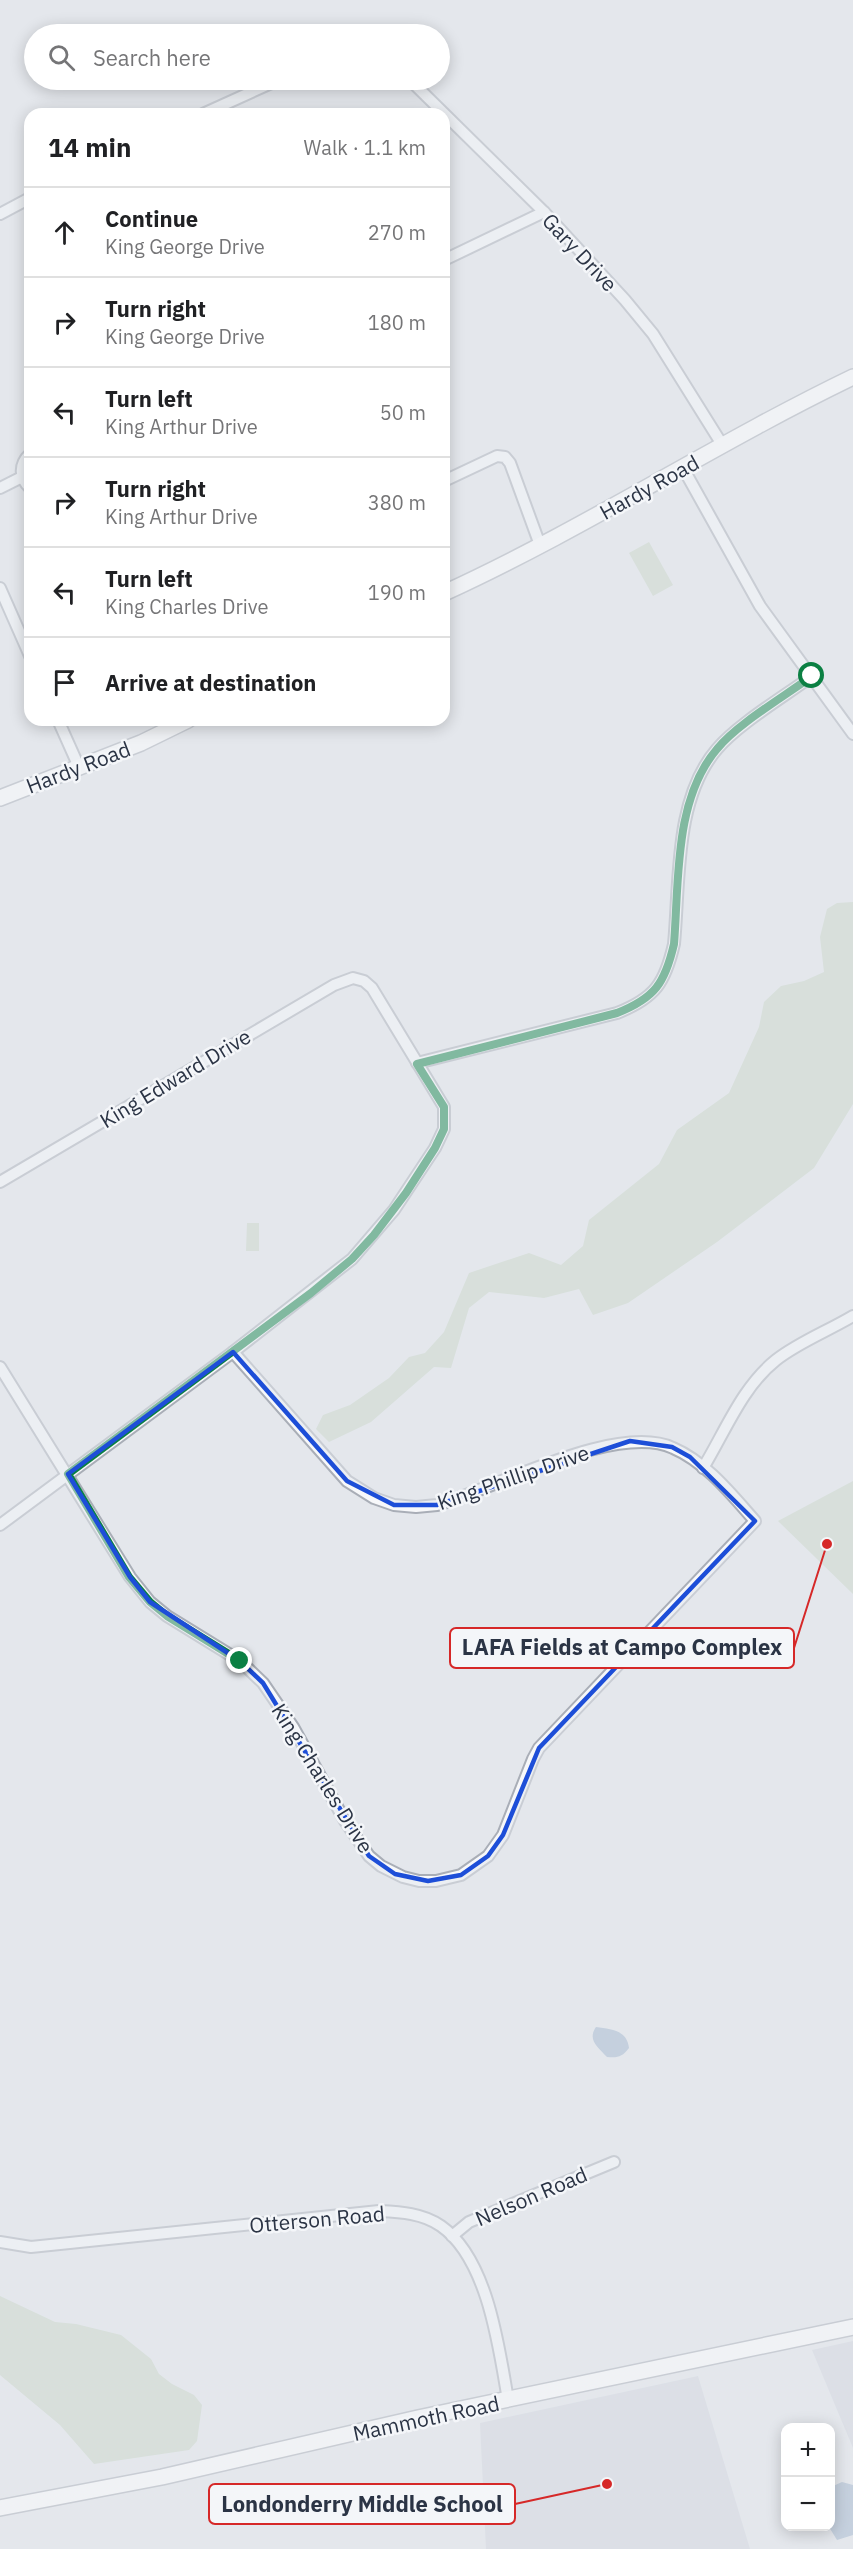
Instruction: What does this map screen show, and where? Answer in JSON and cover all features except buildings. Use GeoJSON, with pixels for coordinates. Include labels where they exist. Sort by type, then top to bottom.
{"type":"FeatureCollection","features":[{"type":"Feature","properties":{"kind":"main road","name":"Hardy Road"},"geometry":{"type":"LineString","coordinates":[[450,590],[573,530],[853,377]]}},
{"type":"Feature","properties":{"kind":"main road","name":"Hardy Road"},"geometry":{"type":"LineString","coordinates":[[0,798],[141,743],[176,726]]}},
{"type":"Feature","properties":{"kind":"main road","name":"Mammoth Road"},"geometry":{"type":"LineString","coordinates":[[0,2508],[162,2477],[407,2421],[853,2327]]}},
{"type":"Feature","properties":{"kind":"street"},"geometry":{"type":"LineString","coordinates":[[216,108],[256,90]]}},
{"type":"Feature","properties":{"kind":"street","name":"Gary Drive"},"geometry":{"type":"LineString","coordinates":[[420,90],[438,108]]}},
{"type":"Feature","properties":{"kind":"street","name":"Gary Drive"},"geometry":{"type":"LineString","coordinates":[[450,119],[544,212],[625,300],[653,334],[723,446]]}},
{"type":"Feature","properties":{"kind":"street"},"geometry":{"type":"LineString","coordinates":[[0,214],[24,201]]}},
{"type":"Feature","properties":{"kind":"street"},"geometry":{"type":"LineString","coordinates":[[450,257],[544,212]]}},
{"type":"Feature","properties":{"kind":"street"},"geometry":{"type":"LineString","coordinates":[[450,478],[496,456],[505,457],[510,463],[540,545]]}},
{"type":"Feature","properties":{"kind":"street"},"geometry":{"type":"LineString","coordinates":[[24,462],[22,465],[24,480]]}},
{"type":"Feature","properties":{"kind":"street"},"geometry":{"type":"LineString","coordinates":[[683,468],[760,606],[853,734]]}},
{"type":"Feature","properties":{"kind":"street"},"geometry":{"type":"LineString","coordinates":[[0,488],[22,477]]}},
{"type":"Feature","properties":{"kind":"street"},"geometry":{"type":"LineString","coordinates":[[0,588],[24,642]]}},
{"type":"Feature","properties":{"kind":"street"},"geometry":{"type":"LineString","coordinates":[[0,1525],[234,1352],[352,1259],[394,1210],[429,1157],[444,1129],[446,1118],[444,1107],[417,1064],[617,1013],[637,1005],[654,992],[669,964],[674,944],[686,815],[695,784],[717,748],[812,676]]}},
{"type":"Feature","properties":{"kind":"street"},"geometry":{"type":"LineString","coordinates":[[61,726],[79,767]]}},
{"type":"Feature","properties":{"kind":"street","name":"King Edward Drive"},"geometry":{"type":"LineString","coordinates":[[0,1182],[315,995],[352,978],[364,981],[372,988],[417,1064]]}},
{"type":"Feature","properties":{"kind":"street"},"geometry":{"type":"LineString","coordinates":[[703,1467],[746,1392],[767,1369],[793,1349],[853,1316]]}},
{"type":"Feature","properties":{"kind":"street","name":"King Phillip Drive"},"geometry":{"type":"LineString","coordinates":[[234,1352],[347,1481],[374,1498],[416,1507],[437,1505],[578,1455],[630,1441],[651,1442],[672,1447],[703,1467],[755,1521]]}},
{"type":"Feature","properties":{"kind":"street","name":"King Charles Drive"},"geometry":{"type":"LineString","coordinates":[[0,1367],[68,1474],[129,1577],[150,1602],[167,1616],[240,1661],[263,1683],[293,1727],[348,1827],[369,1856],[395,1874],[419,1881],[453,1878],[476,1867],[488,1856],[503,1835],[539,1748],[755,1521]]}},
{"type":"Feature","properties":{"kind":"street","name":"Nelson Road"},"geometry":{"type":"LineString","coordinates":[[452,2236],[469,2222],[614,2162]]}},
{"type":"Feature","properties":{"kind":"street","name":"Otterson Road"},"geometry":{"type":"LineString","coordinates":[[0,2242],[31,2247],[379,2211],[400,2212],[421,2217],[440,2225],[452,2236],[463,2249],[473,2268],[489,2307],[508,2400]]}},
{"type":"Feature","properties":{"kind":"highlighted area"},"geometry":{"type":"Polygon","coordinates":[[[233,1352],[347,1481],[394,1505],[437,1505],[630,1441],[672,1447],[690,1457],[755,1521],[539,1748],[503,1835],[488,1856],[461,1875],[428,1881],[395,1874],[369,1856],[263,1683],[240,1661],[150,1602],[130,1577],[68,1474],[233,1352]]]}},
{"type":"Feature","properties":{"kind":"shaded area"},"geometry":{"type":"Polygon","coordinates":[[[853,2341],[853,2448],[812,2350],[853,2341]]]}},
{"type":"Feature","properties":{"kind":"shaded area"},"geometry":{"type":"Polygon","coordinates":[[[698,2376],[750,2549],[486,2549],[480,2423],[698,2376]]]}},
{"type":"Feature","properties":{"kind":"green space"},"geometry":{"type":"Polygon","coordinates":[[[649,542],[673,585],[653,596],[629,553],[649,542]]]}},
{"type":"Feature","properties":{"kind":"green space"},"geometry":{"type":"Polygon","coordinates":[[[853,902],[853,1104],[814,1168],[717,1242],[628,1303],[593,1315],[579,1289],[544,1298],[489,1292],[469,1308],[451,1368],[434,1367],[371,1422],[329,1442],[316,1429],[323,1415],[350,1405],[389,1378],[409,1357],[425,1353],[444,1332],[469,1273],[529,1253],[561,1265],[583,1246],[589,1220],[659,1164],[677,1130],[729,1093],[759,1027],[764,1002],[781,986],[804,981],[824,972],[820,937],[827,909],[837,903],[853,902]]]}},
{"type":"Feature","properties":{"kind":"green space"},"geometry":{"type":"Polygon","coordinates":[[[247,1223],[259,1223],[259,1251],[246,1251],[247,1223]]]}},
{"type":"Feature","properties":{"kind":"green space"},"geometry":{"type":"Polygon","coordinates":[[[853,1481],[853,1594],[778,1521],[853,1481]]]}},
{"type":"Feature","properties":{"kind":"green space"},"geometry":{"type":"Polygon","coordinates":[[[0,2296],[55,2322],[76,2324],[121,2335],[151,2359],[159,2374],[172,2384],[194,2395],[202,2405],[197,2441],[189,2450],[94,2464],[60,2425],[0,2375],[0,2296]]]}},
{"type":"Feature","properties":{"kind":"water"},"geometry":{"type":"Polygon","coordinates":[[[596,2027],[622,2034],[629,2048],[619,2056],[607,2057],[593,2040],[596,2027]]]}},
{"type":"Feature","properties":{"kind":"water"},"geometry":{"type":"Polygon","coordinates":[[[842,2482],[853,2485],[853,2535],[837,2540],[831,2531],[835,2531],[835,2485],[842,2482]]]}},
{"type":"Feature","properties":{"kind":"place","name":"LAFA Fields at Campo Complex"},"geometry":{"type":"Point","coordinates":[827,1544]}},
{"type":"Feature","properties":{"kind":"place","name":"Londonderry Middle School"},"geometry":{"type":"Point","coordinates":[607,2484]}},
{"type":"Feature","properties":{"kind":"route"},"geometry":{"type":"LineString","coordinates":[[240,1661],[167,1616],[150,1602],[129,1577],[68,1474],[311,1293],[352,1259],[374,1235],[406,1193],[435,1148],[444,1129],[446,1118],[444,1107],[417,1064],[617,1013],[637,1005],[654,992],[669,964],[674,944],[686,815],[695,784],[717,748],[812,676]]}}]}
